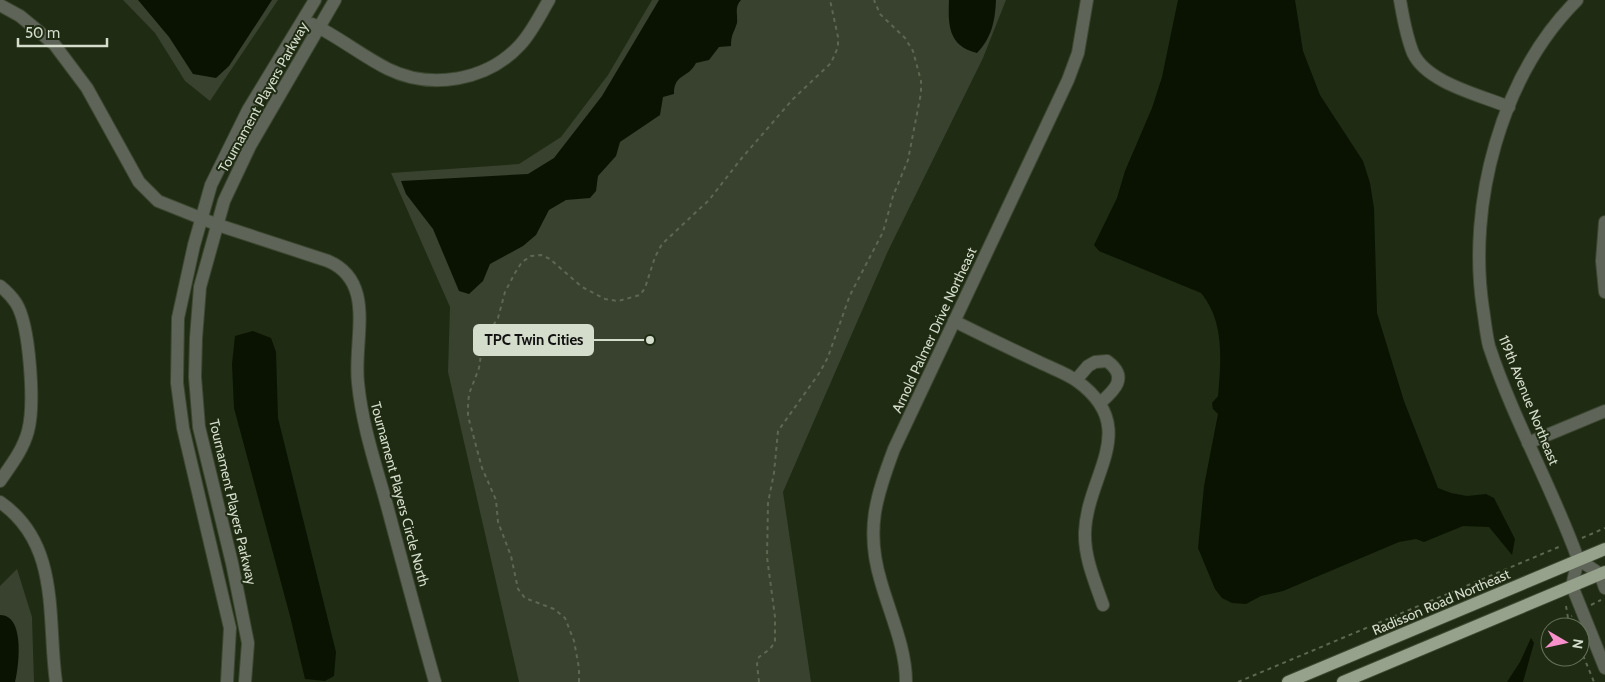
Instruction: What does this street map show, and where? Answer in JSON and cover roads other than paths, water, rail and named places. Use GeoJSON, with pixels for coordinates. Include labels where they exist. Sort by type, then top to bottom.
{"type":"FeatureCollection","features":[{"type":"Feature","properties":{"kind":"main road","name":"Radisson Road Northeast"},"geometry":{"type":"LineString","coordinates":[[1288,682],[1605,549]]}},
{"type":"Feature","properties":{"kind":"main road"},"geometry":{"type":"LineString","coordinates":[[1343,682],[1602,573]]}},
{"type":"Feature","properties":{"kind":"street","name":"Tournament Players Parkway"},"geometry":{"type":"LineString","coordinates":[[227,682],[230,628],[182,428],[177,383],[178,318],[194,245],[211,185],[248,110],[315,0]]}},
{"type":"Feature","properties":{"kind":"street","name":"Tournament Players Parkway"},"geometry":{"type":"LineString","coordinates":[[245,682],[248,643],[232,563],[199,428],[195,377],[200,287],[224,202],[250,146],[335,0]]}},
{"type":"Feature","properties":{"kind":"street"},"geometry":{"type":"LineString","coordinates":[[303,20],[387,68],[422,80],[441,81],[478,73],[508,56],[531,30],[549,0]]}},
{"type":"Feature","properties":{"kind":"street","name":"Arnold Palmer Drive Northeast"},"geometry":{"type":"LineString","coordinates":[[906,682],[895,624],[880,581],[873,549],[873,516],[877,495],[894,449],[1068,80],[1078,53],[1087,0]]}},
{"type":"Feature","properties":{"kind":"street"},"geometry":{"type":"LineString","coordinates":[[1400,0],[1408,38],[1420,63],[1431,74],[1509,107]]}},
{"type":"Feature","properties":{"kind":"street","name":"119th Avenue Northeast"},"geometry":{"type":"LineString","coordinates":[[1577,0],[1535,55],[1509,107],[1493,153],[1484,190],[1479,263],[1489,344],[1528,443],[1578,559]]}},
{"type":"Feature","properties":{"kind":"street","name":"Tournament Players Circle North"},"geometry":{"type":"LineString","coordinates":[[0,5],[20,16],[54,44],[87,88],[139,182],[158,201],[218,225],[342,266],[357,287],[360,301],[356,367],[365,426],[435,682]]}},
{"type":"Feature","properties":{"kind":"street"},"geometry":{"type":"LineString","coordinates":[[1605,222],[1602,261],[1605,292]]}},
{"type":"Feature","properties":{"kind":"street"},"geometry":{"type":"LineString","coordinates":[[0,286],[16,302],[24,321],[32,395],[27,433],[18,455],[0,481]]}},
{"type":"Feature","properties":{"kind":"street"},"geometry":{"type":"LineString","coordinates":[[954,322],[1076,380],[1100,403],[1107,418],[1110,435],[1108,451],[1087,515],[1085,550],[1103,605]]}},
{"type":"Feature","properties":{"kind":"street"},"geometry":{"type":"LineString","coordinates":[[1076,380],[1088,366],[1095,362],[1107,361],[1114,366],[1118,378],[1117,385],[1100,403]]}},
{"type":"Feature","properties":{"kind":"street"},"geometry":{"type":"LineString","coordinates":[[1528,443],[1605,411]]}},
{"type":"Feature","properties":{"kind":"street"},"geometry":{"type":"LineString","coordinates":[[0,502],[8,508],[30,533],[43,558],[51,602],[56,682]]}},
{"type":"Feature","properties":{"kind":"street"},"geometry":{"type":"LineString","coordinates":[[1605,588],[1602,573],[1578,559],[1572,586],[1605,668]]}},
{"type":"Feature","properties":{"kind":"place","name":"TPC Twin Cities"},"geometry":{"type":"Point","coordinates":[650,340]}}]}
